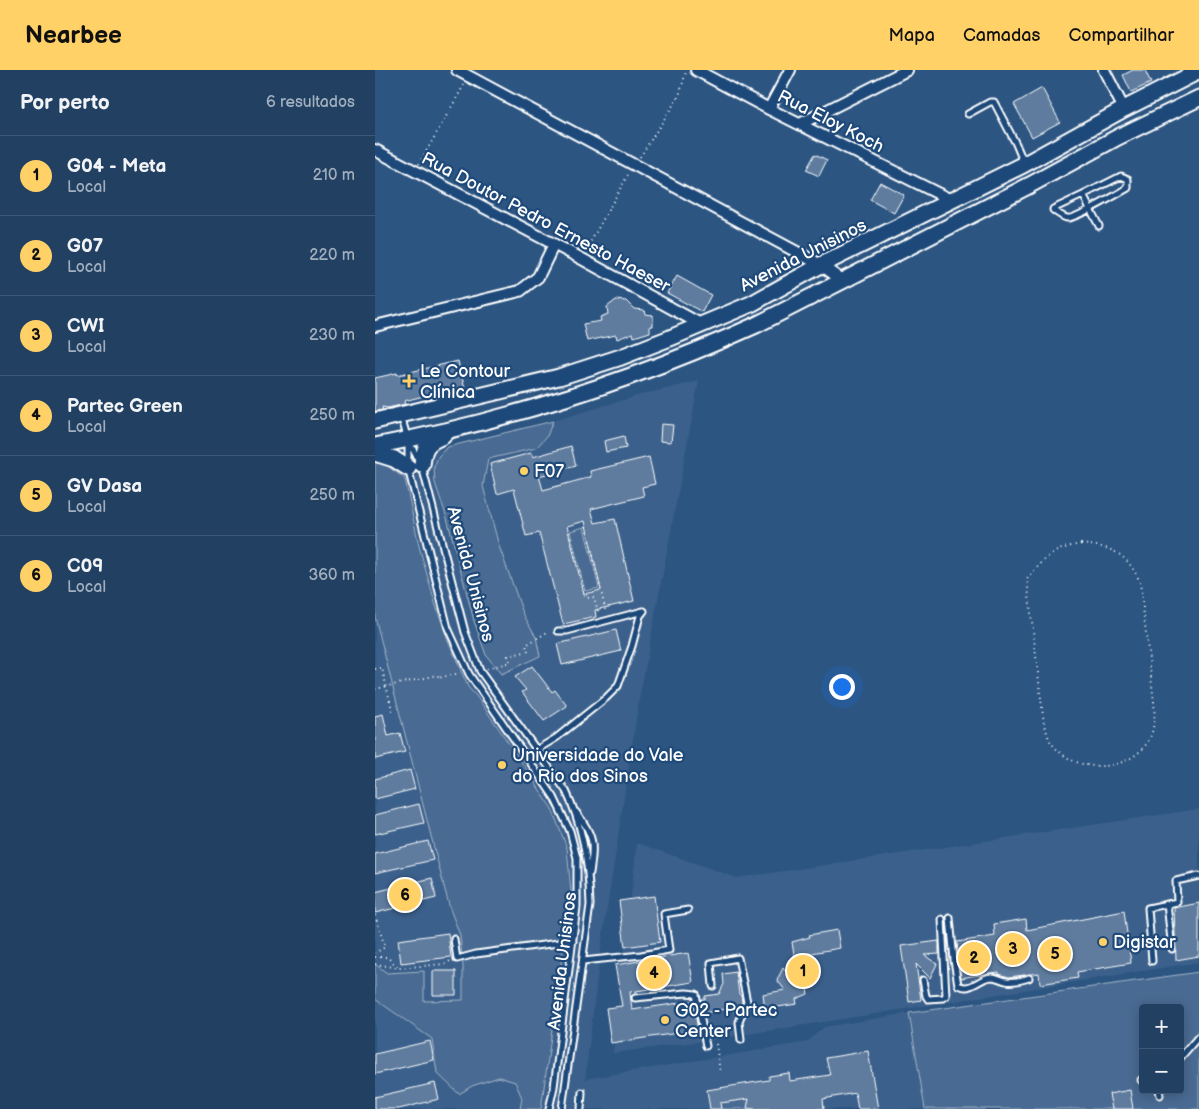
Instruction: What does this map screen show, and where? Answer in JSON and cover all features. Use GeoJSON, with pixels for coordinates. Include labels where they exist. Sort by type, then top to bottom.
{"type":"FeatureCollection","features":[{"type":"Feature","properties":{"kind":"main road","name":"Avenida Unisinos"},"geometry":{"type":"LineString","coordinates":[[375,446],[460,428],[572,395],[669,361],[721,340],[843,281],[1013,182],[1025,164],[1124,109],[1199,71]]}},
{"type":"Feature","properties":{"kind":"main road","name":"Avenida Unisinos"},"geometry":{"type":"LineString","coordinates":[[375,421],[559,377],[621,357],[751,304],[821,265],[951,200],[1013,182],[1118,137],[1199,98]]}},
{"type":"Feature","properties":{"kind":"main road"},"geometry":{"type":"LineString","coordinates":[[559,377],[572,395]]}},
{"type":"Feature","properties":{"kind":"main road"},"geometry":{"type":"LineString","coordinates":[[375,454],[415,467],[426,446],[433,440],[460,428]]}},
{"type":"Feature","properties":{"kind":"street"},"geometry":{"type":"LineString","coordinates":[[457,70],[821,265],[843,281]]}},
{"type":"Feature","properties":{"kind":"street","name":"Rua Eloy Koch"},"geometry":{"type":"LineString","coordinates":[[696,70],[769,109],[951,200]]}},
{"type":"Feature","properties":{"kind":"street"},"geometry":{"type":"LineString","coordinates":[[769,109],[790,70]]}},
{"type":"Feature","properties":{"kind":"street"},"geometry":{"type":"LineString","coordinates":[[800,124],[889,74],[907,70]]}},
{"type":"Feature","properties":{"kind":"street"},"geometry":{"type":"LineString","coordinates":[[1104,70],[1124,109]]}},
{"type":"Feature","properties":{"kind":"street","name":"Rua Doutor Pedro Ernesto Haeser"},"geometry":{"type":"LineString","coordinates":[[375,150],[554,244],[702,325]]}},
{"type":"Feature","properties":{"kind":"street"},"geometry":{"type":"LineString","coordinates":[[375,326],[520,292],[538,278],[554,244]]}},
{"type":"Feature","properties":{"kind":"lane"},"geometry":{"type":"LineString","coordinates":[[968,114],[993,102],[1025,164]]}},
{"type":"Feature","properties":{"kind":"lane"},"geometry":{"type":"LineString","coordinates":[[1121,176],[1127,179],[1128,188],[1069,218],[1053,210],[1083,195],[1121,176]]}},
{"type":"Feature","properties":{"kind":"lane"},"geometry":{"type":"LineString","coordinates":[[1083,195],[1099,226]]}},
{"type":"Feature","properties":{"kind":"lane","name":"Avenida Unisinos"},"geometry":{"type":"LineString","coordinates":[[401,415],[465,632],[480,671],[566,791],[575,810],[582,838],[589,881],[590,905],[562,1109]]}},
{"type":"Feature","properties":{"kind":"lane","name":"Avenida Unisinos"},"geometry":{"type":"LineString","coordinates":[[408,440],[448,628],[469,674],[554,797],[570,831],[577,858],[577,907],[554,1087],[549,1109]]}},
{"type":"Feature","properties":{"kind":"lane"},"geometry":{"type":"LineString","coordinates":[[526,756],[538,750],[581,719],[618,686],[633,646],[641,613],[558,632]]}},
{"type":"Feature","properties":{"kind":"lane"},"geometry":{"type":"LineString","coordinates":[[575,810],[588,828],[593,841],[589,881]]}},
{"type":"Feature","properties":{"kind":"lane"},"geometry":{"type":"LineString","coordinates":[[582,838],[593,841]]}},
{"type":"Feature","properties":{"kind":"lane"},"geometry":{"type":"LineString","coordinates":[[1152,962],[1147,908],[1177,902],[1175,881],[1199,876]]}},
{"type":"Feature","properties":{"kind":"lane"},"geometry":{"type":"LineString","coordinates":[[1167,904],[1172,949]]}},
{"type":"Feature","properties":{"kind":"lane"},"geometry":{"type":"LineString","coordinates":[[583,961],[641,956],[669,950],[664,914],[688,910]]}},
{"type":"Feature","properties":{"kind":"lane"},"geometry":{"type":"LineString","coordinates":[[950,918],[958,985],[972,986],[986,978],[993,977],[1007,982],[1021,981],[1029,978]]}},
{"type":"Feature","properties":{"kind":"lane"},"geometry":{"type":"LineString","coordinates":[[923,980],[925,996],[928,999],[946,996],[942,919]]}},
{"type":"Feature","properties":{"kind":"lane"},"geometry":{"type":"LineString","coordinates":[[454,939],[457,959],[476,954],[573,941]]}},
{"type":"Feature","properties":{"kind":"lane"},"geometry":{"type":"LineString","coordinates":[[713,986],[711,963],[737,958],[747,1002],[739,1022],[741,1040]]}},
{"type":"Feature","properties":{"kind":"lane"},"geometry":{"type":"LineString","coordinates":[[635,998],[686,992],[696,994],[706,1046]]}},
{"type":"Feature","properties":{"kind":"lane"},"geometry":{"type":"LineString","coordinates":[[1184,1054],[1199,1036]]}},
{"type":"Feature","properties":{"kind":"lane"},"geometry":{"type":"LineString","coordinates":[[581,1109],[582,1092]]}},
{"type":"Feature","properties":{"kind":"path"},"geometry":{"type":"LineString","coordinates":[[582,259],[634,165],[679,96],[687,70]]}},
{"type":"Feature","properties":{"kind":"path"},"geometry":{"type":"LineString","coordinates":[[415,170],[469,76]]}},
{"type":"Feature","properties":{"kind":"path"},"geometry":{"type":"LineString","coordinates":[[569,532],[586,598],[594,596],[599,615],[606,613],[586,526]]}},
{"type":"Feature","properties":{"kind":"path"},"geometry":{"type":"LineString","coordinates":[[1081,544],[1101,546],[1119,553],[1135,571],[1140,582],[1155,719],[1148,742],[1137,754],[1119,763],[1103,766],[1082,764],[1064,757],[1051,744],[1044,724],[1027,579],[1046,557],[1062,547],[1081,544]]}},
{"type":"Feature","properties":{"kind":"path"},"geometry":{"type":"LineString","coordinates":[[480,671],[510,662],[508,656],[529,651],[526,645],[549,631]]}},
{"type":"Feature","properties":{"kind":"path"},"geometry":{"type":"LineString","coordinates":[[375,669],[382,668],[393,714]]}},
{"type":"Feature","properties":{"kind":"path"},"geometry":{"type":"LineString","coordinates":[[375,689],[437,675],[438,678],[461,673],[462,676]]}},
{"type":"Feature","properties":{"kind":"path"},"geometry":{"type":"LineString","coordinates":[[375,915],[385,947],[375,952]]}},
{"type":"Feature","properties":{"kind":"path"},"geometry":{"type":"LineString","coordinates":[[375,957],[387,957],[399,968]]}},
{"type":"Feature","properties":{"kind":"path"},"geometry":{"type":"LineString","coordinates":[[375,964],[399,968],[445,964],[457,959]]}},
{"type":"Feature","properties":{"kind":"path"},"geometry":{"type":"LineString","coordinates":[[716,1044],[720,1072]]}},
{"type":"Feature","properties":{"kind":"shaded area","name":"Universidade do Vale do Rio dos Sinos"},"geometry":{"type":"Polygon","coordinates":[[[699,381],[638,706],[600,955],[585,1079],[807,1042],[824,1027],[909,1013],[925,1109],[375,1109],[375,464],[553,421],[640,395],[699,381]]]}},
{"type":"Feature","properties":{"kind":"shaded area"},"geometry":{"type":"Polygon","coordinates":[[[553,421],[547,436],[536,448],[488,459],[483,486],[499,546],[523,613],[536,637],[540,656],[501,674],[486,655],[474,621],[447,518],[435,483],[434,467],[438,457],[447,447],[553,421]]]}},
{"type":"Feature","properties":{"kind":"shaded area"},"geometry":{"type":"Polygon","coordinates":[[[382,462],[405,479],[419,546],[435,603],[468,687],[477,697],[552,809],[567,848],[571,892],[541,1109],[520,1109],[522,1098],[515,1082],[499,1077],[472,1086],[459,1094],[437,1073],[432,1039],[375,999],[375,964],[387,973],[424,971],[424,1001],[463,1000],[463,966],[460,935],[450,909],[375,617],[375,464],[382,462]]]}},
{"type":"Feature","properties":{"kind":"shaded area"},"geometry":{"type":"Polygon","coordinates":[[[584,527],[599,588],[585,591],[570,531],[584,527]]]}},
{"type":"Feature","properties":{"kind":"shaded area"},"geometry":{"type":"Polygon","coordinates":[[[1199,809],[1199,962],[711,1040],[613,1053],[637,843],[737,878],[1199,809]]]}},
{"type":"Feature","properties":{"kind":"shaded area"},"geometry":{"type":"Polygon","coordinates":[[[1199,972],[1199,1109],[925,1109],[909,1013],[1199,972]]]}},
{"type":"Feature","properties":{"kind":"shaded area"},"geometry":{"type":"Polygon","coordinates":[[[753,1098],[753,1101],[748,1102],[748,1106],[754,1109],[721,1109],[720,1103],[753,1098]]]}},
{"type":"Feature","properties":{"kind":"building"},"geometry":{"type":"Polygon","coordinates":[[[1133,70],[1145,70],[1151,83],[1131,92],[1123,75],[1133,70]]]}},
{"type":"Feature","properties":{"kind":"building"},"geometry":{"type":"Polygon","coordinates":[[[1042,88],[1060,122],[1032,137],[1014,104],[1042,88]]]}},
{"type":"Feature","properties":{"kind":"building"},"geometry":{"type":"Polygon","coordinates":[[[815,154],[827,160],[819,176],[806,170],[815,154]]]}},
{"type":"Feature","properties":{"kind":"building"},"geometry":{"type":"Polygon","coordinates":[[[880,182],[904,195],[894,213],[870,200],[880,182]]]}},
{"type":"Feature","properties":{"kind":"building"},"geometry":{"type":"Polygon","coordinates":[[[677,276],[711,295],[702,312],[667,293],[677,276]]]}},
{"type":"Feature","properties":{"kind":"building"},"geometry":{"type":"Polygon","coordinates":[[[616,300],[626,301],[634,309],[644,310],[645,314],[653,315],[653,326],[650,326],[650,332],[634,337],[633,333],[617,339],[616,335],[587,341],[583,324],[601,321],[600,317],[608,314],[607,307],[616,300]]]}},
{"type":"Feature","properties":{"kind":"building"},"geometry":{"type":"Polygon","coordinates":[[[458,361],[465,389],[445,394],[444,391],[404,401],[405,404],[388,408],[382,407],[383,410],[375,411],[375,378],[458,361]]]}},
{"type":"Feature","properties":{"kind":"building"},"geometry":{"type":"Polygon","coordinates":[[[661,424],[673,425],[671,442],[660,441],[661,424]]]}},
{"type":"Feature","properties":{"kind":"building"},"geometry":{"type":"Polygon","coordinates":[[[624,436],[626,448],[606,452],[604,441],[624,436]]]}},
{"type":"Feature","properties":{"kind":"building"},"geometry":{"type":"Polygon","coordinates":[[[571,446],[576,466],[539,476],[543,490],[591,477],[590,471],[649,457],[655,484],[642,487],[644,496],[591,509],[595,523],[615,519],[634,601],[595,610],[596,617],[563,624],[539,533],[526,536],[514,489],[497,494],[490,464],[531,453],[533,457],[571,446]],[[585,521],[567,526],[584,594],[601,590],[585,521]]]}},
{"type":"Feature","properties":{"kind":"building"},"geometry":{"type":"Polygon","coordinates":[[[616,630],[621,651],[562,665],[557,644],[616,630]]]}},
{"type":"Feature","properties":{"kind":"building"},"geometry":{"type":"Polygon","coordinates":[[[532,666],[552,692],[555,690],[567,706],[544,721],[522,692],[526,690],[515,677],[532,666]]]}},
{"type":"Feature","properties":{"kind":"building"},"geometry":{"type":"Polygon","coordinates":[[[383,714],[388,736],[400,733],[405,752],[375,759],[375,716],[383,714]]]}},
{"type":"Feature","properties":{"kind":"building"},"geometry":{"type":"Polygon","coordinates":[[[410,770],[415,789],[375,799],[375,779],[410,770]]]}},
{"type":"Feature","properties":{"kind":"building"},"geometry":{"type":"Polygon","coordinates":[[[419,804],[424,823],[375,834],[375,815],[419,804]]]}},
{"type":"Feature","properties":{"kind":"building"},"geometry":{"type":"Polygon","coordinates":[[[428,841],[433,860],[375,873],[375,854],[428,841]]]}},
{"type":"Feature","properties":{"kind":"building"},"geometry":{"type":"Polygon","coordinates":[[[432,878],[436,898],[375,913],[375,892],[432,878]]]}},
{"type":"Feature","properties":{"kind":"building"},"geometry":{"type":"Polygon","coordinates":[[[654,896],[660,942],[625,947],[619,901],[654,896]]]}},
{"type":"Feature","properties":{"kind":"building"},"geometry":{"type":"Polygon","coordinates":[[[1199,903],[1199,956],[1176,960],[1174,908],[1199,903]]]}},
{"type":"Feature","properties":{"kind":"building"},"geometry":{"type":"Polygon","coordinates":[[[1124,911],[1131,963],[1077,972],[1078,978],[1040,984],[1039,973],[1009,977],[999,974],[999,972],[961,978],[957,942],[995,936],[994,924],[1026,919],[1027,930],[1124,911]]]}},
{"type":"Feature","properties":{"kind":"building"},"geometry":{"type":"Polygon","coordinates":[[[837,930],[840,948],[806,954],[812,982],[806,984],[808,994],[796,999],[797,1004],[765,1009],[763,994],[785,990],[777,980],[783,968],[799,985],[792,942],[810,937],[809,935],[837,930]]]}},
{"type":"Feature","properties":{"kind":"building"},"geometry":{"type":"Polygon","coordinates":[[[448,933],[451,957],[401,963],[398,940],[448,933]]]}},
{"type":"Feature","properties":{"kind":"building"},"geometry":{"type":"Polygon","coordinates":[[[939,941],[939,954],[924,955],[937,964],[930,978],[916,964],[921,1000],[909,1002],[901,946],[939,941]]]}},
{"type":"Feature","properties":{"kind":"building"},"geometry":{"type":"Polygon","coordinates":[[[688,953],[693,982],[630,992],[632,1010],[693,1001],[698,1030],[611,1043],[606,1008],[622,1006],[615,965],[688,953]]]}},
{"type":"Feature","properties":{"kind":"building"},"geometry":{"type":"Polygon","coordinates":[[[433,971],[456,971],[456,995],[433,995],[433,971]]]}},
{"type":"Feature","properties":{"kind":"building"},"geometry":{"type":"Polygon","coordinates":[[[736,972],[742,1002],[735,1013],[731,1008],[704,1013],[701,999],[705,999],[705,996],[719,994],[724,984],[723,974],[736,972]]]}},
{"type":"Feature","properties":{"kind":"building"},"geometry":{"type":"Polygon","coordinates":[[[430,1041],[434,1060],[375,1074],[375,1054],[430,1041]]]}},
{"type":"Feature","properties":{"kind":"building"},"geometry":{"type":"Polygon","coordinates":[[[868,1051],[878,1109],[858,1109],[855,1093],[823,1099],[824,1109],[754,1109],[747,1108],[749,1099],[720,1103],[721,1109],[710,1109],[707,1090],[769,1080],[769,1076],[789,1073],[790,1081],[830,1075],[826,1058],[868,1051]]]}},
{"type":"Feature","properties":{"kind":"building"},"geometry":{"type":"Polygon","coordinates":[[[435,1083],[439,1099],[399,1109],[375,1109],[375,1097],[435,1083]]]}},
{"type":"Feature","properties":{"kind":"building"},"geometry":{"type":"Polygon","coordinates":[[[1130,1090],[1133,1109],[1112,1109],[1109,1094],[1130,1090]]]}},
{"type":"Feature","properties":{"kind":"place","name":"Le Contour Clínica"},"geometry":{"type":"Point","coordinates":[409,381]}},
{"type":"Feature","properties":{"kind":"place","name":"F07"},"geometry":{"type":"Point","coordinates":[524,471]}},
{"type":"Feature","properties":{"kind":"place","name":"Universidade do Vale do Rio dos Sinos"},"geometry":{"type":"Point","coordinates":[502,765]}},
{"type":"Feature","properties":{"kind":"place","name":"C09"},"geometry":{"type":"Point","coordinates":[405,895]}},
{"type":"Feature","properties":{"kind":"place","name":"Digistar"},"geometry":{"type":"Point","coordinates":[1103,942]}},
{"type":"Feature","properties":{"kind":"place","name":"CWI"},"geometry":{"type":"Point","coordinates":[1013,949]}},
{"type":"Feature","properties":{"kind":"place","name":"GV Dasa"},"geometry":{"type":"Point","coordinates":[1055,954]}},
{"type":"Feature","properties":{"kind":"place","name":"G07"},"geometry":{"type":"Point","coordinates":[974,958]}},
{"type":"Feature","properties":{"kind":"place","name":"G04 - Meta"},"geometry":{"type":"Point","coordinates":[803,971]}},
{"type":"Feature","properties":{"kind":"place","name":"Partec Green"},"geometry":{"type":"Point","coordinates":[654,973]}},
{"type":"Feature","properties":{"kind":"place","name":"G02 - Partec Center"},"geometry":{"type":"Point","coordinates":[665,1020]}}]}
